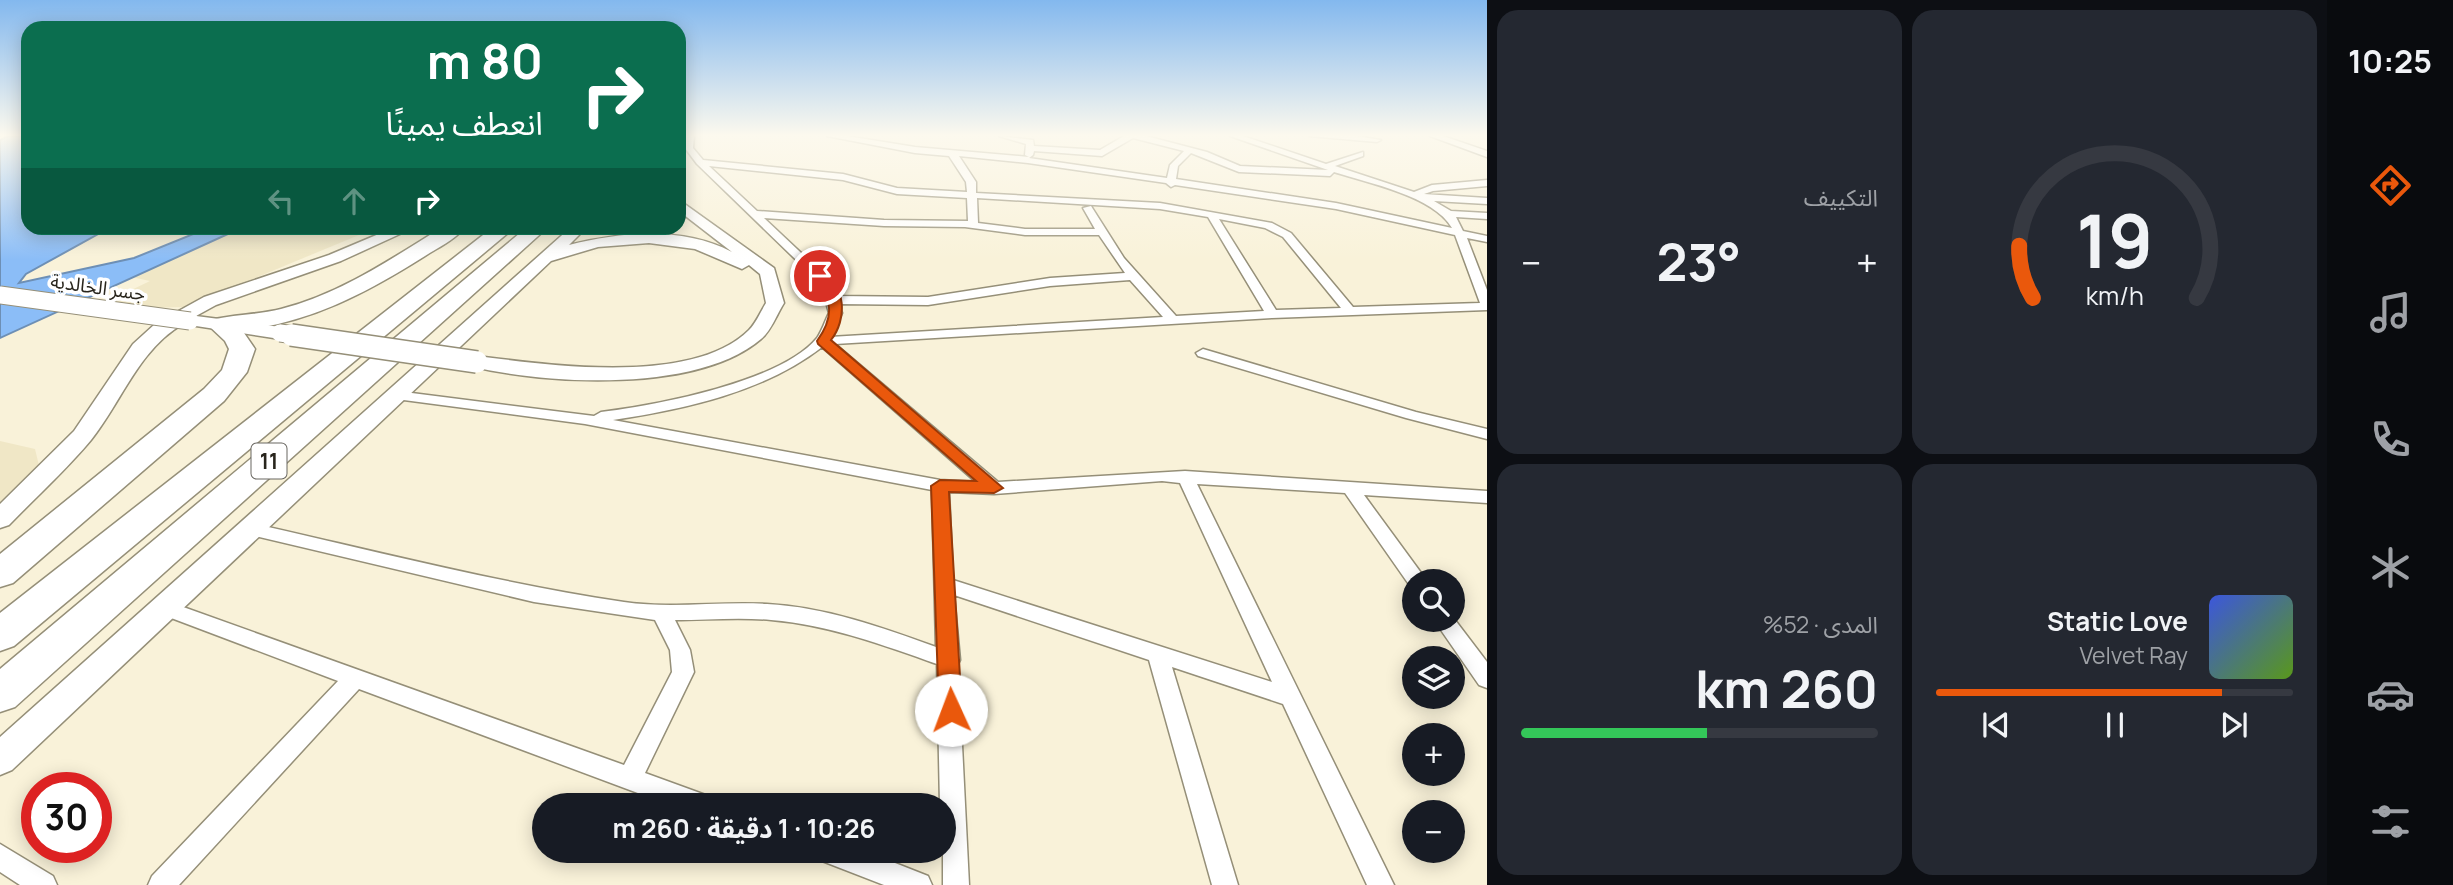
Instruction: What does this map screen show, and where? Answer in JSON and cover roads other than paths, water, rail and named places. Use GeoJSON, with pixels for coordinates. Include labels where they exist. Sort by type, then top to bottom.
{"type":"FeatureCollection","features":[{"type":"Feature","properties":{"kind":"highway"},"geometry":{"type":"LineString","coordinates":[[220,325],[261,322],[313,309],[359,287],[443,235]]}},
{"type":"Feature","properties":{"kind":"highway","name":"11"},"geometry":{"type":"LineString","coordinates":[[0,635],[495,235]]}},
{"type":"Feature","properties":{"kind":"highway","name":"11"},"geometry":{"type":"LineString","coordinates":[[0,694],[529,235]]}},
{"type":"Feature","properties":{"kind":"highway"},"geometry":{"type":"LineString","coordinates":[[0,574],[214,395],[233,372],[242,349],[236,337],[220,325]]}},
{"type":"Feature","properties":{"kind":"main road"},"geometry":{"type":"LineString","coordinates":[[686,209],[768,272],[774,292]]}},
{"type":"Feature","properties":{"kind":"main road"},"geometry":{"type":"LineString","coordinates":[[0,519],[82,436],[141,348],[162,328],[210,301],[335,258],[389,235]]}},
{"type":"Feature","properties":{"kind":"main road"},"geometry":{"type":"LineString","coordinates":[[0,759],[571,235]]}},
{"type":"Feature","properties":{"kind":"main road"},"geometry":{"type":"LineString","coordinates":[[542,262],[586,245],[639,240],[667,241],[719,252],[752,271],[774,292]]}},
{"type":"Feature","properties":{"kind":"main road","name":"جسر الخالدية"},"geometry":{"type":"LineString","coordinates":[[0,295],[477,362],[591,374],[634,374],[688,366],[722,355],[754,336],[772,315],[774,292]]}},
{"type":"Feature","properties":{"kind":"street"},"geometry":{"type":"LineString","coordinates":[[585,419],[658,408],[724,390],[779,368],[823,341],[836,320],[836,300],[820,276],[715,177]]}},
{"type":"Feature","properties":{"kind":"street"},"geometry":{"type":"LineString","coordinates":[[844,177],[897,191],[1144,205],[1268,225],[1284,232],[1349,310]]}},
{"type":"Feature","properties":{"kind":"street"},"geometry":{"type":"LineString","coordinates":[[969,177],[972,224]]}},
{"type":"Feature","properties":{"kind":"street"},"geometry":{"type":"LineString","coordinates":[[1131,177],[1336,206],[1487,239]]}},
{"type":"Feature","properties":{"kind":"street"},"geometry":{"type":"LineString","coordinates":[[1171,184],[1172,177]]}},
{"type":"Feature","properties":{"kind":"street"},"geometry":{"type":"LineString","coordinates":[[1363,177],[1421,198],[1449,214],[1487,216]]}},
{"type":"Feature","properties":{"kind":"street"},"geometry":{"type":"LineString","coordinates":[[1421,198],[1418,193],[1425,189],[1487,183]]}},
{"type":"Feature","properties":{"kind":"street"},"geometry":{"type":"LineString","coordinates":[[1421,198],[1487,201]]}},
{"type":"Feature","properties":{"kind":"street"},"geometry":{"type":"LineString","coordinates":[[1088,208],[1101,232],[1132,276],[1173,320]]}},
{"type":"Feature","properties":{"kind":"street"},"geometry":{"type":"LineString","coordinates":[[754,214],[884,223],[972,224],[1026,232],[1101,232]]}},
{"type":"Feature","properties":{"kind":"street"},"geometry":{"type":"LineString","coordinates":[[1211,214],[1272,314]]}},
{"type":"Feature","properties":{"kind":"street"},"geometry":{"type":"LineString","coordinates":[[823,341],[1272,314],[1487,306],[1460,234],[1449,214]]}},
{"type":"Feature","properties":{"kind":"street"},"geometry":{"type":"LineString","coordinates":[[836,300],[935,300],[1050,282],[1132,276]]}},
{"type":"Feature","properties":{"kind":"street"},"geometry":{"type":"LineString","coordinates":[[823,341],[994,488]]}},
{"type":"Feature","properties":{"kind":"street"},"geometry":{"type":"LineString","coordinates":[[1203,353],[1411,415],[1487,434]]}},
{"type":"Feature","properties":{"kind":"street"},"geometry":{"type":"LineString","coordinates":[[396,395],[585,419],[940,486],[994,488],[1122,477],[1185,476],[1487,496]]}},
{"type":"Feature","properties":{"kind":"street"},"geometry":{"type":"LineString","coordinates":[[1185,476],[1288,696],[1381,885]]}},
{"type":"Feature","properties":{"kind":"street"},"geometry":{"type":"LineString","coordinates":[[940,486],[956,885]]}},
{"type":"Feature","properties":{"kind":"street"},"geometry":{"type":"LineString","coordinates":[[1352,489],[1409,569]]}},
{"type":"Feature","properties":{"kind":"street"},"geometry":{"type":"LineString","coordinates":[[251,529],[522,591],[627,610],[661,613],[757,611],[801,615],[862,628],[949,660]]}},
{"type":"Feature","properties":{"kind":"street"},"geometry":{"type":"LineString","coordinates":[[945,585],[1288,696]]}},
{"type":"Feature","properties":{"kind":"street"},"geometry":{"type":"LineString","coordinates":[[165,608],[670,793]]}},
{"type":"Feature","properties":{"kind":"street"},"geometry":{"type":"LineString","coordinates":[[630,778],[683,672],[680,650],[661,613]]}},
{"type":"Feature","properties":{"kind":"street"},"geometry":{"type":"LineString","coordinates":[[1453,632],[1487,679]]}},
{"type":"Feature","properties":{"kind":"street"},"geometry":{"type":"LineString","coordinates":[[1158,655],[1225,885]]}},
{"type":"Feature","properties":{"kind":"street"},"geometry":{"type":"LineString","coordinates":[[161,885],[356,677]]}},
{"type":"Feature","properties":{"kind":"street"},"geometry":{"type":"LineString","coordinates":[[0,857],[44,885]]}},
{"type":"Feature","properties":{"kind":"street"},"geometry":{"type":"LineString","coordinates":[[861,863],[919,885]]}},
{"type":"Feature","properties":{"kind":"water"},"geometry":{"type":"Polygon","coordinates":[[[0,177],[21,177],[21,235],[96,235],[26,274],[19,283],[134,258],[191,235],[226,235],[0,338],[0,177]]]}}]}
